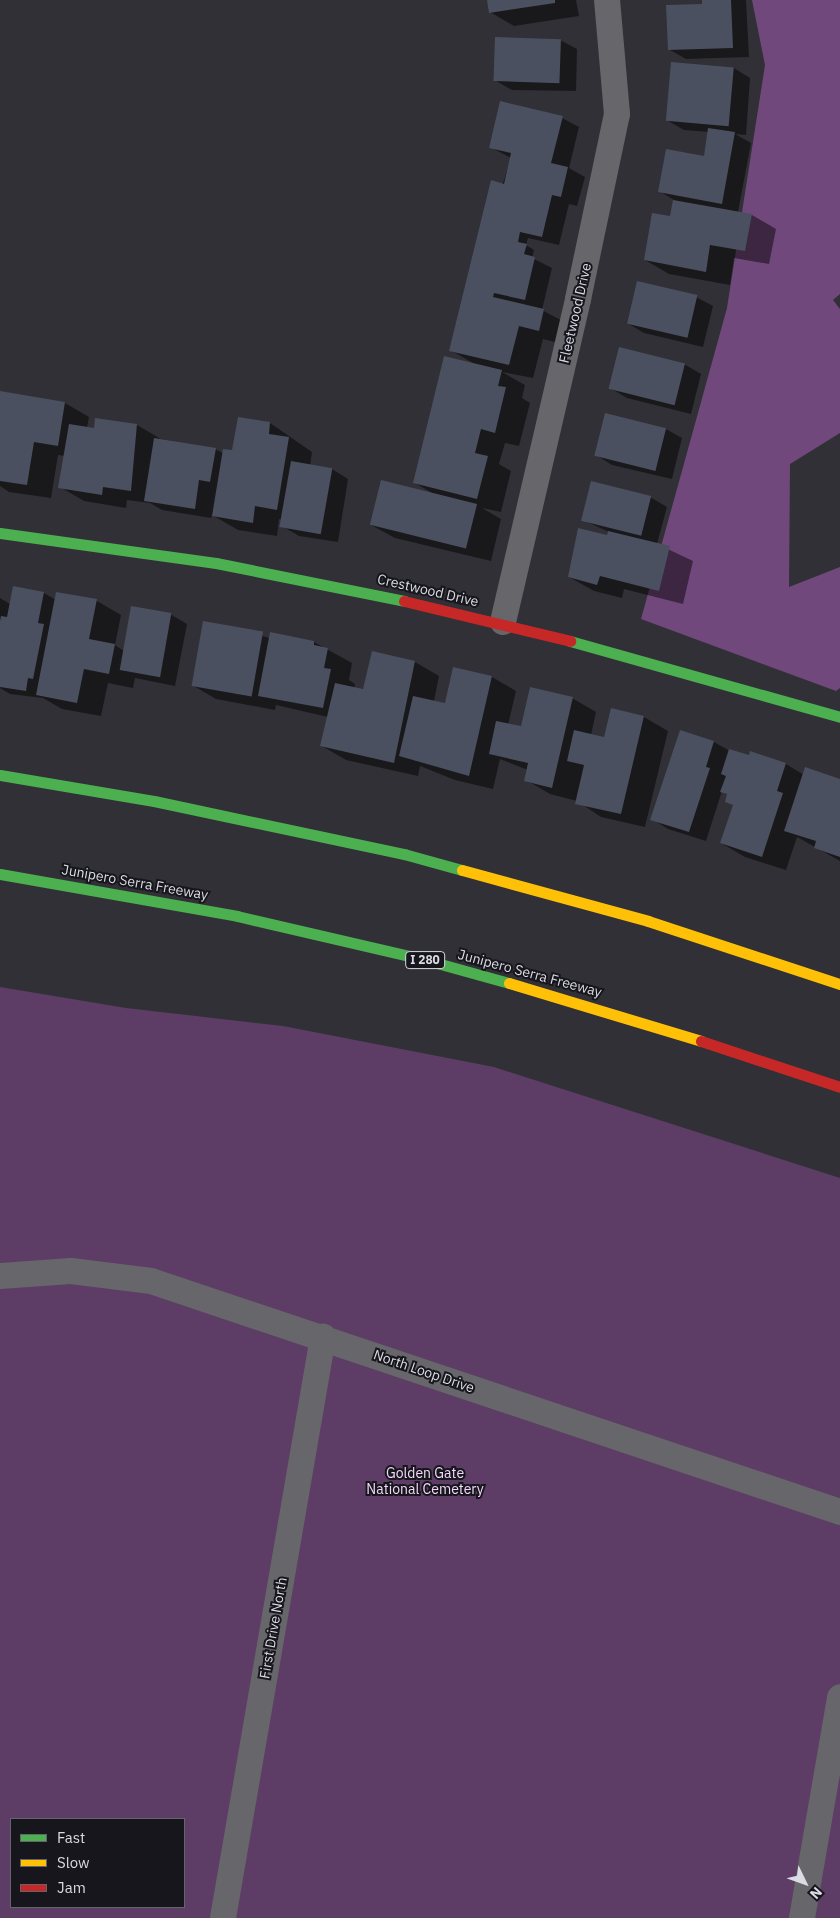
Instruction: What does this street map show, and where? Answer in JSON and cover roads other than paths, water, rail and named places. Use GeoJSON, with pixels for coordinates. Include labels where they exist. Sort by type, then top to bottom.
{"type":"FeatureCollection","features":[{"type":"Feature","properties":{"kind":"main road","name":"Crestwood Drive"},"geometry":{"type":"LineString","coordinates":[[0,533],[216,563],[364,591],[503,622],[668,666],[840,718]]}},
{"type":"Feature","properties":{"kind":"main road"},"geometry":{"type":"LineString","coordinates":[[0,775],[154,801],[404,854],[648,921],[840,984]]}},
{"type":"Feature","properties":{"kind":"main road","name":"Junipero Serra Freeway"},"geometry":{"type":"LineString","coordinates":[[0,874],[228,914],[426,960],[617,1012],[840,1087]]}},
{"type":"Feature","properties":{"kind":"street","name":"Fleetwood Drive"},"geometry":{"type":"LineString","coordinates":[[503,622],[576,309],[617,114],[607,0]]}},
{"type":"Feature","properties":{"kind":"street","name":"North Loop Drive"},"geometry":{"type":"LineString","coordinates":[[0,1276],[44,1272],[98,1272],[151,1281],[840,1512]]}},
{"type":"Feature","properties":{"kind":"street","name":"First Drive North"},"geometry":{"type":"LineString","coordinates":[[223,1918],[323,1338]]}},
{"type":"Feature","properties":{"kind":"street"},"geometry":{"type":"LineString","coordinates":[[802,1918],[840,1697]]}},
{"type":"Feature","properties":{"kind":"park label","name":"Golden Gate National Cemetery"},"geometry":{"type":"Point","coordinates":[425,1482]}}]}
